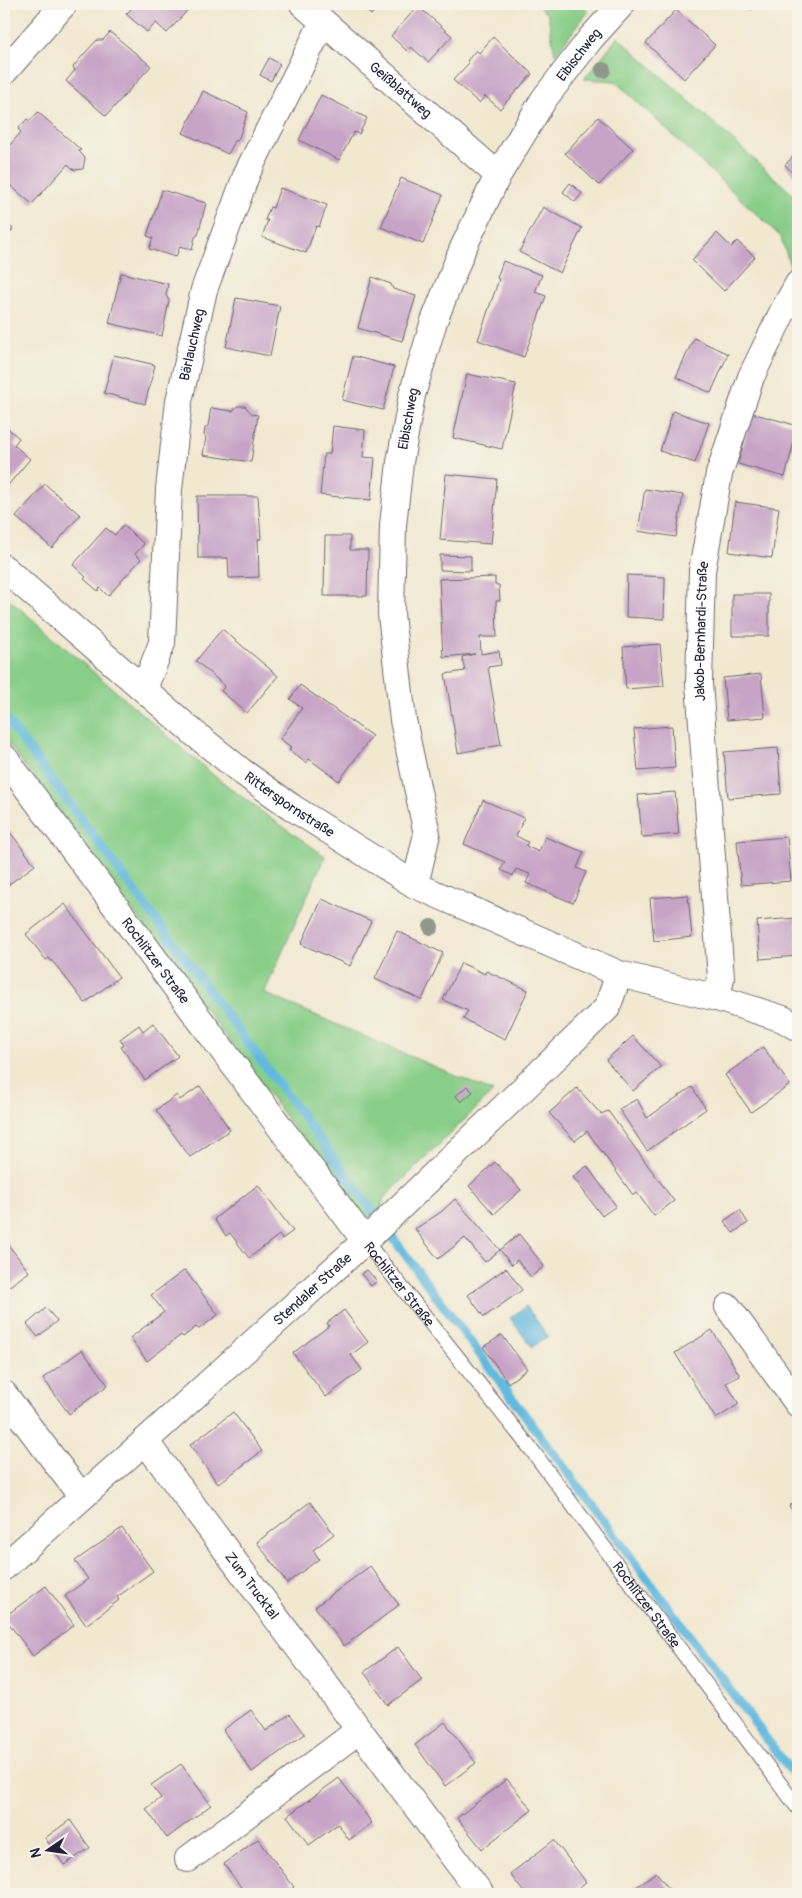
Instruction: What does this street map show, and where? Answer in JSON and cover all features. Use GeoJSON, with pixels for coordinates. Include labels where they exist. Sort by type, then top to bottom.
{"type":"FeatureCollection","features":[{"type":"Feature","properties":{"kind":"street"},"geometry":{"type":"LineString","coordinates":[[4,72],[64,4]]}},
{"type":"Feature","properties":{"kind":"street","name":"Geißblattweg"},"geometry":{"type":"LineString","coordinates":[[304,4],[498,175]]}},
{"type":"Feature","properties":{"kind":"street","name":"Eibischweg"},"geometry":{"type":"LineString","coordinates":[[415,885],[427,834],[403,720],[391,614],[393,525],[399,471],[412,395],[434,321],[462,248],[498,175],[544,99],[591,38],[622,4]]}},
{"type":"Feature","properties":{"kind":"street","name":"Bärlauchweg"},"geometry":{"type":"LineString","coordinates":[[144,689],[162,643],[169,489],[179,401],[204,290],[247,173],[323,22]]}},
{"type":"Feature","properties":{"kind":"street","name":"Jakob-Bernhardi-Straße"},"geometry":{"type":"LineString","coordinates":[[717,998],[721,978],[699,683],[702,571],[719,474],[751,377],[798,284]]}},
{"type":"Feature","properties":{"kind":"street","name":"Ritterspornstraße"},"geometry":{"type":"LineString","coordinates":[[4,568],[195,734],[241,771],[293,808],[415,885],[620,974],[717,998],[783,1019],[798,1028]]}},
{"type":"Feature","properties":{"kind":"street","name":"Rochlitzer Straße"},"geometry":{"type":"LineString","coordinates":[[4,757],[365,1241]]}},
{"type":"Feature","properties":{"kind":"street","name":"Stendaler Straße"},"geometry":{"type":"LineString","coordinates":[[4,1567],[145,1442],[365,1241],[607,1008],[620,974]]}},
{"type":"Feature","properties":{"kind":"street"},"geometry":{"type":"LineString","coordinates":[[728,1307],[798,1404]]}},
{"type":"Feature","properties":{"kind":"street"},"geometry":{"type":"LineString","coordinates":[[4,1394],[82,1497]]}},
{"type":"Feature","properties":{"kind":"street","name":"Zum Trucktal"},"geometry":{"type":"LineString","coordinates":[[145,1442],[481,1894]]}},
{"type":"Feature","properties":{"kind":"street"},"geometry":{"type":"LineString","coordinates":[[188,1860],[358,1731]]}},
{"type":"Feature","properties":{"kind":"lane","name":"Rochlitzer Straße"},"geometry":{"type":"LineString","coordinates":[[365,1241],[534,1453],[798,1808]]}},
{"type":"Feature","properties":{"kind":"green space"},"geometry":{"type":"Polygon","coordinates":[[[536,4],[580,4],[589,11],[555,54],[548,15],[536,4]]]}},
{"type":"Feature","properties":{"kind":"green space"},"geometry":{"type":"Polygon","coordinates":[[[618,37],[798,199],[798,254],[790,266],[781,237],[615,81],[584,79],[618,37]]]}},
{"type":"Feature","properties":{"kind":"green space"},"geometry":{"type":"Polygon","coordinates":[[[4,595],[212,774],[325,856],[264,993],[493,1092],[383,1199],[382,1207],[369,1219],[360,1217],[4,738],[4,595]]]}},
{"type":"Feature","properties":{"kind":"water"},"geometry":{"type":"Polygon","coordinates":[[[526,1306],[548,1336],[532,1347],[510,1318],[526,1306]]]}},
{"type":"Feature","properties":{"kind":"building"},"geometry":{"type":"Polygon","coordinates":[[[136,4],[193,4],[167,33],[156,23],[147,32],[126,14],[136,4]]]}},
{"type":"Feature","properties":{"kind":"building"},"geometry":{"type":"Polygon","coordinates":[[[359,4],[381,4],[371,15],[359,4]]]}},
{"type":"Feature","properties":{"kind":"building"},"geometry":{"type":"Polygon","coordinates":[[[746,4],[758,4],[751,10],[746,4]]]}},
{"type":"Feature","properties":{"kind":"building"},"geometry":{"type":"Polygon","coordinates":[[[418,6],[452,36],[428,62],[411,47],[407,51],[391,36],[418,6]]]}},
{"type":"Feature","properties":{"kind":"building"},"geometry":{"type":"Polygon","coordinates":[[[676,10],[715,45],[684,79],[646,43],[676,10]]]}},
{"type":"Feature","properties":{"kind":"building"},"geometry":{"type":"Polygon","coordinates":[[[110,32],[151,66],[106,116],[66,81],[75,70],[73,67],[84,54],[97,40],[103,40],[110,32]]]}},
{"type":"Feature","properties":{"kind":"building"},"geometry":{"type":"Polygon","coordinates":[[[493,37],[532,74],[500,109],[485,96],[479,103],[453,80],[469,63],[467,61],[476,50],[479,53],[493,37]]]}},
{"type":"Feature","properties":{"kind":"building"},"geometry":{"type":"Polygon","coordinates":[[[269,58],[280,64],[271,81],[260,75],[269,58]]]}},
{"type":"Feature","properties":{"kind":"building"},"geometry":{"type":"Polygon","coordinates":[[[203,91],[248,112],[238,140],[235,141],[228,154],[183,133],[203,91]]]}},
{"type":"Feature","properties":{"kind":"building"},"geometry":{"type":"Polygon","coordinates":[[[321,95],[367,118],[359,134],[354,132],[339,160],[299,140],[321,95]]]}},
{"type":"Feature","properties":{"kind":"building"},"geometry":{"type":"Polygon","coordinates":[[[38,112],[81,150],[79,151],[85,158],[83,169],[74,170],[68,164],[32,204],[4,180],[4,152],[21,132],[18,129],[27,119],[30,121],[38,112]]]}},
{"type":"Feature","properties":{"kind":"building"},"geometry":{"type":"Polygon","coordinates":[[[598,117],[633,149],[599,185],[565,153],[598,117]]]}},
{"type":"Feature","properties":{"kind":"building"},"geometry":{"type":"Polygon","coordinates":[[[798,151],[798,178],[785,165],[798,151]]]}},
{"type":"Feature","properties":{"kind":"building"},"geometry":{"type":"Polygon","coordinates":[[[401,178],[443,195],[423,244],[381,227],[401,178]]]}},
{"type":"Feature","properties":{"kind":"building"},"geometry":{"type":"Polygon","coordinates":[[[570,183],[582,193],[575,202],[563,192],[570,183]]]}},
{"type":"Feature","properties":{"kind":"building"},"geometry":{"type":"Polygon","coordinates":[[[280,188],[327,205],[319,227],[316,226],[306,253],[262,237],[268,220],[265,220],[270,207],[273,208],[280,188]]]}},
{"type":"Feature","properties":{"kind":"building"},"geometry":{"type":"Polygon","coordinates":[[[162,190],[206,203],[192,250],[180,246],[176,257],[149,249],[153,238],[147,236],[162,190]]]}},
{"type":"Feature","properties":{"kind":"building"},"geometry":{"type":"Polygon","coordinates":[[[543,207],[582,228],[560,273],[519,252],[543,207]]]}},
{"type":"Feature","properties":{"kind":"building"},"geometry":{"type":"Polygon","coordinates":[[[4,221],[13,229],[4,243],[4,221]]]}},
{"type":"Feature","properties":{"kind":"building"},"geometry":{"type":"Polygon","coordinates":[[[717,233],[731,247],[737,241],[755,257],[724,291],[692,260],[717,233]]]}},
{"type":"Feature","properties":{"kind":"building"},"geometry":{"type":"Polygon","coordinates":[[[503,261],[542,275],[535,292],[546,296],[524,357],[478,340],[499,279],[497,278],[503,261]]]}},
{"type":"Feature","properties":{"kind":"building"},"geometry":{"type":"Polygon","coordinates":[[[121,273],[168,284],[166,295],[169,301],[162,336],[109,323],[121,273]]]}},
{"type":"Feature","properties":{"kind":"building"},"geometry":{"type":"Polygon","coordinates":[[[372,277],[391,284],[393,289],[416,296],[402,341],[358,328],[372,277]]]}},
{"type":"Feature","properties":{"kind":"building"},"geometry":{"type":"Polygon","coordinates":[[[236,298],[280,306],[270,356],[226,347],[236,298]]]}},
{"type":"Feature","properties":{"kind":"building"},"geometry":{"type":"Polygon","coordinates":[[[694,338],[728,354],[711,393],[676,377],[694,338]]]}},
{"type":"Feature","properties":{"kind":"building"},"geometry":{"type":"Polygon","coordinates":[[[114,355],[155,365],[145,404],[104,393],[114,355]]]}},
{"type":"Feature","properties":{"kind":"building"},"geometry":{"type":"Polygon","coordinates":[[[353,356],[394,367],[383,410],[342,400],[353,356]]]}},
{"type":"Feature","properties":{"kind":"building"},"geometry":{"type":"Polygon","coordinates":[[[467,374],[516,384],[502,449],[453,438],[467,374]]]}},
{"type":"Feature","properties":{"kind":"building"},"geometry":{"type":"Polygon","coordinates":[[[237,406],[245,406],[252,414],[258,415],[251,462],[203,455],[206,437],[204,435],[205,428],[208,426],[211,408],[233,411],[237,406]]]}},
{"type":"Feature","properties":{"kind":"building"},"geometry":{"type":"Polygon","coordinates":[[[673,411],[709,423],[695,463],[660,451],[673,411]]]}},
{"type":"Feature","properties":{"kind":"building"},"geometry":{"type":"Polygon","coordinates":[[[752,413],[798,426],[785,477],[738,464],[752,413]]]}},
{"type":"Feature","properties":{"kind":"building"},"geometry":{"type":"Polygon","coordinates":[[[4,425],[19,438],[14,445],[30,459],[4,490],[4,425]]]}},
{"type":"Feature","properties":{"kind":"building"},"geometry":{"type":"Polygon","coordinates":[[[333,426],[365,430],[363,457],[375,458],[371,500],[320,495],[324,454],[330,454],[333,426]]]}},
{"type":"Feature","properties":{"kind":"building"},"geometry":{"type":"Polygon","coordinates":[[[446,474],[497,479],[491,544],[440,540],[446,474]]]}},
{"type":"Feature","properties":{"kind":"building"},"geometry":{"type":"Polygon","coordinates":[[[45,484],[80,515],[52,548],[16,517],[45,484]]]}},
{"type":"Feature","properties":{"kind":"building"},"geometry":{"type":"Polygon","coordinates":[[[645,489],[683,495],[676,537],[638,531],[645,489]]]}},
{"type":"Feature","properties":{"kind":"building"},"geometry":{"type":"Polygon","coordinates":[[[197,496],[258,496],[261,539],[258,539],[259,577],[229,578],[228,558],[198,558],[197,496]]]}},
{"type":"Feature","properties":{"kind":"building"},"geometry":{"type":"Polygon","coordinates":[[[735,502],[779,508],[772,558],[729,552],[735,502]]]}},
{"type":"Feature","properties":{"kind":"building"},"geometry":{"type":"Polygon","coordinates":[[[123,525],[144,544],[135,554],[141,559],[108,596],[100,588],[98,591],[84,579],[86,577],[73,565],[106,528],[115,535],[123,525]]]}},
{"type":"Feature","properties":{"kind":"building"},"geometry":{"type":"Polygon","coordinates":[[[325,536],[350,536],[350,550],[368,550],[367,596],[324,596],[325,536]]]}},
{"type":"Feature","properties":{"kind":"building"},"geometry":{"type":"Polygon","coordinates":[[[440,555],[471,556],[471,571],[440,570],[440,555]]]}},
{"type":"Feature","properties":{"kind":"building"},"geometry":{"type":"Polygon","coordinates":[[[627,575],[665,577],[664,619],[626,617],[627,575]]]}},
{"type":"Feature","properties":{"kind":"building"},"geometry":{"type":"Polygon","coordinates":[[[495,577],[495,585],[499,585],[500,601],[496,601],[497,637],[480,637],[481,654],[499,651],[501,665],[488,667],[501,745],[458,753],[445,674],[465,671],[462,657],[475,654],[443,657],[439,579],[495,577]]]}},
{"type":"Feature","properties":{"kind":"building"},"geometry":{"type":"Polygon","coordinates":[[[732,594],[769,594],[769,636],[732,636],[732,594]]]}},
{"type":"Feature","properties":{"kind":"building"},"geometry":{"type":"Polygon","coordinates":[[[222,629],[278,676],[247,713],[221,691],[225,686],[196,661],[222,629]]]}},
{"type":"Feature","properties":{"kind":"building"},"geometry":{"type":"Polygon","coordinates":[[[660,644],[664,686],[626,689],[623,647],[660,644]]]}},
{"type":"Feature","properties":{"kind":"building"},"geometry":{"type":"Polygon","coordinates":[[[761,674],[765,717],[727,720],[723,678],[761,674]]]}},
{"type":"Feature","properties":{"kind":"building"},"geometry":{"type":"Polygon","coordinates":[[[300,685],[372,736],[339,781],[309,759],[306,763],[289,750],[291,747],[280,739],[302,708],[290,699],[300,685]]]}},
{"type":"Feature","properties":{"kind":"building"},"geometry":{"type":"Polygon","coordinates":[[[672,726],[675,768],[638,771],[634,729],[672,726]]]}},
{"type":"Feature","properties":{"kind":"building"},"geometry":{"type":"Polygon","coordinates":[[[778,748],[781,794],[728,798],[724,752],[778,748]]]}},
{"type":"Feature","properties":{"kind":"building"},"geometry":{"type":"Polygon","coordinates":[[[675,792],[679,834],[642,837],[638,795],[675,792]]]}},
{"type":"Feature","properties":{"kind":"building"},"geometry":{"type":"Polygon","coordinates":[[[483,800],[524,818],[516,836],[528,842],[526,846],[539,852],[545,837],[584,852],[577,868],[586,872],[573,903],[526,883],[530,874],[516,869],[513,876],[501,870],[505,862],[464,844],[483,800]]]}},
{"type":"Feature","properties":{"kind":"building"},"geometry":{"type":"Polygon","coordinates":[[[4,824],[35,865],[4,888],[4,824]]]}},
{"type":"Feature","properties":{"kind":"building"},"geometry":{"type":"Polygon","coordinates":[[[787,837],[791,881],[741,885],[737,841],[787,837]]]}},
{"type":"Feature","properties":{"kind":"building"},"geometry":{"type":"Polygon","coordinates":[[[688,895],[692,937],[654,941],[650,898],[688,895]]]}},
{"type":"Feature","properties":{"kind":"building"},"geometry":{"type":"Polygon","coordinates":[[[322,899],[371,921],[350,966],[301,944],[322,899]]]}},
{"type":"Feature","properties":{"kind":"building"},"geometry":{"type":"Polygon","coordinates":[[[65,904],[119,977],[85,1003],[59,969],[49,958],[46,960],[26,934],[65,904]]]}},
{"type":"Feature","properties":{"kind":"building"},"geometry":{"type":"Polygon","coordinates":[[[796,918],[798,956],[760,959],[757,921],[796,918]]]}},
{"type":"Feature","properties":{"kind":"building"},"geometry":{"type":"Polygon","coordinates":[[[397,931],[443,953],[422,1000],[375,979],[397,931]]]}},
{"type":"Feature","properties":{"kind":"building"},"geometry":{"type":"Polygon","coordinates":[[[461,963],[485,974],[486,971],[528,990],[505,1039],[463,1019],[468,1011],[443,1000],[461,963]]]}},
{"type":"Feature","properties":{"kind":"building"},"geometry":{"type":"Polygon","coordinates":[[[153,1023],[178,1056],[145,1080],[121,1047],[124,1045],[120,1039],[139,1025],[143,1031],[153,1023]]]}},
{"type":"Feature","properties":{"kind":"building"},"geometry":{"type":"Polygon","coordinates":[[[633,1036],[661,1067],[633,1091],[606,1060],[633,1036]]]}},
{"type":"Feature","properties":{"kind":"building"},"geometry":{"type":"Polygon","coordinates":[[[763,1047],[790,1085],[751,1112],[725,1075],[763,1047]]]}},
{"type":"Feature","properties":{"kind":"building"},"geometry":{"type":"Polygon","coordinates":[[[200,1086],[230,1130],[190,1157],[156,1110],[177,1095],[180,1100],[200,1086]]]}},
{"type":"Feature","properties":{"kind":"building"},"geometry":{"type":"Polygon","coordinates":[[[467,1086],[473,1092],[461,1102],[456,1096],[467,1086]]]}},
{"type":"Feature","properties":{"kind":"building"},"geometry":{"type":"Polygon","coordinates":[[[692,1087],[706,1109],[647,1151],[619,1109],[637,1099],[647,1118],[692,1087]]]}},
{"type":"Feature","properties":{"kind":"building"},"geometry":{"type":"Polygon","coordinates":[[[577,1088],[601,1114],[608,1111],[674,1201],[654,1216],[637,1193],[633,1195],[587,1131],[575,1141],[549,1113],[577,1088]]]}},
{"type":"Feature","properties":{"kind":"building"},"geometry":{"type":"Polygon","coordinates":[[[495,1162],[521,1190],[494,1214],[469,1186],[495,1162]]]}},
{"type":"Feature","properties":{"kind":"building"},"geometry":{"type":"Polygon","coordinates":[[[587,1166],[616,1206],[602,1216],[573,1177],[587,1166]]]}},
{"type":"Feature","properties":{"kind":"building"},"geometry":{"type":"Polygon","coordinates":[[[258,1185],[293,1231],[282,1239],[279,1235],[249,1258],[230,1233],[226,1236],[214,1219],[258,1185]]]}},
{"type":"Feature","properties":{"kind":"building"},"geometry":{"type":"Polygon","coordinates":[[[455,1199],[500,1250],[485,1262],[465,1238],[438,1259],[415,1229],[441,1212],[455,1199]]]}},
{"type":"Feature","properties":{"kind":"building"},"geometry":{"type":"Polygon","coordinates":[[[740,1210],[748,1223],[733,1233],[724,1221],[740,1210]]]}},
{"type":"Feature","properties":{"kind":"building"},"geometry":{"type":"Polygon","coordinates":[[[519,1234],[544,1266],[531,1277],[517,1260],[512,1265],[500,1250],[519,1234]]]}},
{"type":"Feature","properties":{"kind":"building"},"geometry":{"type":"Polygon","coordinates":[[[4,1239],[29,1272],[4,1290],[4,1239]]]}},
{"type":"Feature","properties":{"kind":"building"},"geometry":{"type":"Polygon","coordinates":[[[506,1268],[522,1290],[484,1317],[468,1295],[506,1268]]]}},
{"type":"Feature","properties":{"kind":"building"},"geometry":{"type":"Polygon","coordinates":[[[185,1270],[218,1315],[199,1329],[196,1327],[183,1337],[181,1335],[147,1361],[130,1338],[164,1312],[151,1295],[185,1270]]]}},
{"type":"Feature","properties":{"kind":"building"},"geometry":{"type":"Polygon","coordinates":[[[367,1270],[377,1281],[371,1286],[361,1274],[367,1270]]]}},
{"type":"Feature","properties":{"kind":"building"},"geometry":{"type":"Polygon","coordinates":[[[46,1308],[57,1321],[38,1337],[27,1324],[46,1308]]]}},
{"type":"Feature","properties":{"kind":"building"},"geometry":{"type":"Polygon","coordinates":[[[344,1310],[368,1342],[351,1355],[362,1370],[326,1397],[293,1353],[329,1326],[327,1323],[344,1310]]]}},
{"type":"Feature","properties":{"kind":"building"},"geometry":{"type":"Polygon","coordinates":[[[712,1330],[740,1376],[726,1383],[739,1404],[716,1419],[675,1353],[712,1330]]]}},
{"type":"Feature","properties":{"kind":"building"},"geometry":{"type":"Polygon","coordinates":[[[502,1335],[527,1369],[508,1383],[483,1347],[502,1335]]]}},
{"type":"Feature","properties":{"kind":"building"},"geometry":{"type":"Polygon","coordinates":[[[82,1350],[108,1385],[69,1414],[43,1378],[82,1350]]]}},
{"type":"Feature","properties":{"kind":"building"},"geometry":{"type":"Polygon","coordinates":[[[233,1412],[262,1451],[218,1484],[190,1445],[233,1412]]]}},
{"type":"Feature","properties":{"kind":"building"},"geometry":{"type":"Polygon","coordinates":[[[798,1500],[798,1519],[789,1506],[798,1500]]]}},
{"type":"Feature","properties":{"kind":"building"},"geometry":{"type":"Polygon","coordinates":[[[310,1502],[334,1534],[313,1550],[319,1559],[287,1583],[257,1542],[310,1502]]]}},
{"type":"Feature","properties":{"kind":"building"},"geometry":{"type":"Polygon","coordinates":[[[122,1528],[153,1571],[117,1597],[119,1600],[86,1625],[65,1596],[88,1579],[75,1561],[122,1528]]]}},
{"type":"Feature","properties":{"kind":"building"},"geometry":{"type":"Polygon","coordinates":[[[370,1566],[399,1605],[344,1646],[315,1607],[370,1566]]]}},
{"type":"Feature","properties":{"kind":"building"},"geometry":{"type":"Polygon","coordinates":[[[46,1586],[74,1625],[33,1656],[4,1617],[46,1586]]]}},
{"type":"Feature","properties":{"kind":"building"},"geometry":{"type":"Polygon","coordinates":[[[398,1647],[422,1680],[388,1705],[364,1672],[398,1647]]]}},
{"type":"Feature","properties":{"kind":"building"},"geometry":{"type":"Polygon","coordinates":[[[251,1710],[266,1731],[290,1714],[305,1734],[252,1772],[223,1730],[251,1710]]]}},
{"type":"Feature","properties":{"kind":"building"},"geometry":{"type":"Polygon","coordinates":[[[445,1722],[476,1763],[445,1786],[415,1745],[445,1722]]]}},
{"type":"Feature","properties":{"kind":"building"},"geometry":{"type":"Polygon","coordinates":[[[181,1764],[211,1805],[167,1838],[146,1809],[161,1798],[151,1785],[181,1764]]]}},
{"type":"Feature","properties":{"kind":"building"},"geometry":{"type":"Polygon","coordinates":[[[339,1778],[372,1823],[349,1840],[338,1824],[309,1845],[287,1816],[339,1778]]]}},
{"type":"Feature","properties":{"kind":"building"},"geometry":{"type":"Polygon","coordinates":[[[507,1779],[532,1810],[482,1849],[457,1818],[507,1779]]]}},
{"type":"Feature","properties":{"kind":"building"},"geometry":{"type":"Polygon","coordinates":[[[70,1820],[90,1848],[64,1865],[45,1838],[70,1820]]]}},
{"type":"Feature","properties":{"kind":"building"},"geometry":{"type":"Polygon","coordinates":[[[258,1839],[294,1887],[284,1894],[246,1894],[224,1864],[258,1839]]]}},
{"type":"Feature","properties":{"kind":"building"},"geometry":{"type":"Polygon","coordinates":[[[554,1840],[586,1882],[570,1894],[525,1894],[510,1874],[554,1840]]]}},
{"type":"Feature","properties":{"kind":"building"},"geometry":{"type":"Polygon","coordinates":[[[656,1872],[673,1894],[627,1894],[656,1872]]]}},
{"type":"Feature","properties":{"kind":"waterway"},"geometry":{"type":"LineString","coordinates":[[4,716],[373,1211]]}},
{"type":"Feature","properties":{"kind":"waterway"},"geometry":{"type":"LineString","coordinates":[[393,1238],[798,1781]]}}]}
